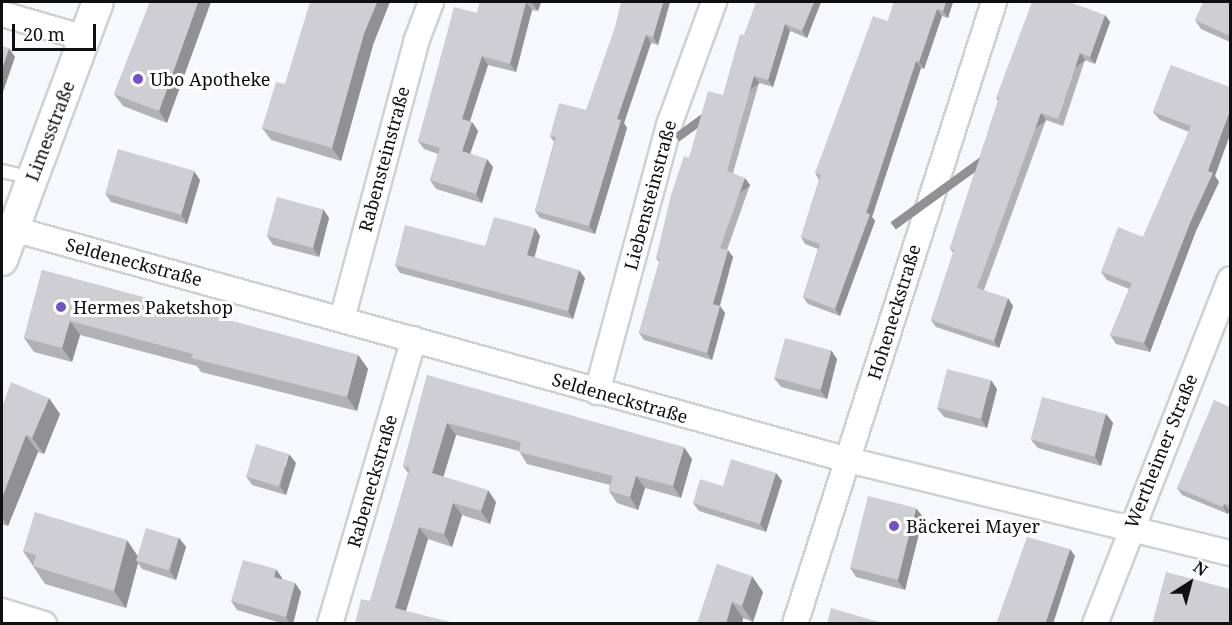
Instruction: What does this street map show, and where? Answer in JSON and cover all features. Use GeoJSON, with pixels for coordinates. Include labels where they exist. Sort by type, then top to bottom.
{"type":"FeatureCollection","features":[{"type":"Feature","properties":{"kind":"street","name":"Limesstraße"},"geometry":{"type":"LineString","coordinates":[[2,260],[98,2]]}},
{"type":"Feature","properties":{"kind":"street","name":"Rabensteinstraße"},"geometry":{"type":"LineString","coordinates":[[342,319],[416,42],[431,2]]}},
{"type":"Feature","properties":{"kind":"street","name":"Liebensteinstraße"},"geometry":{"type":"LineString","coordinates":[[597,392],[669,125],[714,2]]}},
{"type":"Feature","properties":{"kind":"street","name":"Hoheneckstraße"},"geometry":{"type":"LineString","coordinates":[[795,624],[958,102],[994,2]]}},
{"type":"Feature","properties":{"kind":"street"},"geometry":{"type":"LineString","coordinates":[[2,14],[85,38]]}},
{"type":"Feature","properties":{"kind":"street","name":"Seldeneckstraße"},"geometry":{"type":"LineString","coordinates":[[13,229],[848,460],[1230,553]]}},
{"type":"Feature","properties":{"kind":"street","name":"Wertheimer Straße"},"geometry":{"type":"LineString","coordinates":[[1095,624],[1130,527],[1230,279]]}},
{"type":"Feature","properties":{"kind":"street","name":"Rabeneckstraße"},"geometry":{"type":"LineString","coordinates":[[330,624],[414,339]]}},
{"type":"Feature","properties":{"kind":"street"},"geometry":{"type":"LineString","coordinates":[[2,611],[44,624]]}},
{"type":"Feature","properties":{"kind":"lane"},"geometry":{"type":"LineString","coordinates":[[2,171],[32,178]]}},
{"type":"Feature","properties":{"kind":"building"},"geometry":{"type":"Polygon","coordinates":[[[150,2],[198,2],[159,111],[114,94],[150,2]]]}},
{"type":"Feature","properties":{"kind":"building"},"geometry":{"type":"Polygon","coordinates":[[[310,2],[377,2],[364,33],[332,148],[262,128],[276,82],[285,84],[310,2]]]}},
{"type":"Feature","properties":{"kind":"building"},"geometry":{"type":"Polygon","coordinates":[[[480,2],[526,2],[510,64],[482,56],[462,119],[472,122],[462,151],[487,159],[476,194],[430,180],[440,148],[418,141],[454,7],[477,13],[480,2]]]}},
{"type":"Feature","properties":{"kind":"building"},"geometry":{"type":"Polygon","coordinates":[[[621,2],[663,2],[653,37],[646,35],[617,119],[621,120],[589,226],[535,211],[556,137],[550,136],[559,103],[586,110],[615,27],[621,2]]]}},
{"type":"Feature","properties":{"kind":"building"},"geometry":{"type":"Polygon","coordinates":[[[756,2],[814,2],[802,31],[785,24],[768,80],[754,76],[727,171],[745,178],[720,248],[728,250],[713,304],[720,306],[707,353],[639,333],[660,259],[656,258],[671,195],[684,156],[689,158],[708,91],[723,95],[740,34],[744,35],[756,2]]]}},
{"type":"Feature","properties":{"kind":"building"},"geometry":{"type":"Polygon","coordinates":[[[894,2],[946,2],[943,11],[937,9],[919,62],[916,61],[866,213],[870,214],[835,309],[803,297],[820,244],[801,237],[821,175],[815,173],[873,16],[888,21],[894,2]]]}},
{"type":"Feature","properties":{"kind":"building"},"geometry":{"type":"Polygon","coordinates":[[[1032,2],[1069,2],[1105,15],[1090,57],[1080,53],[1058,119],[1041,113],[977,288],[1008,298],[994,341],[931,320],[954,250],[950,248],[999,99],[996,98],[1032,2]]]}},
{"type":"Feature","properties":{"kind":"building"},"geometry":{"type":"Polygon","coordinates":[[[1203,2],[1230,2],[1230,36],[1195,20],[1203,2]]]}},
{"type":"Feature","properties":{"kind":"building"},"geometry":{"type":"Polygon","coordinates":[[[2,46],[9,48],[2,69],[2,46]]]}},
{"type":"Feature","properties":{"kind":"building"},"geometry":{"type":"Polygon","coordinates":[[[1171,65],[1230,87],[1230,110],[1208,171],[1213,173],[1190,223],[1144,343],[1110,335],[1132,283],[1101,272],[1118,227],[1143,237],[1191,126],[1153,112],[1171,65]]]}},
{"type":"Feature","properties":{"kind":"building"},"geometry":{"type":"Polygon","coordinates":[[[118,149],[194,171],[181,215],[105,193],[118,149]]]}},
{"type":"Feature","properties":{"kind":"building"},"geometry":{"type":"Polygon","coordinates":[[[277,197],[323,209],[313,248],[267,236],[277,197]]]}},
{"type":"Feature","properties":{"kind":"building"},"geometry":{"type":"Polygon","coordinates":[[[494,217],[535,228],[527,255],[579,270],[568,311],[395,265],[405,225],[485,246],[494,217]]]}},
{"type":"Feature","properties":{"kind":"building"},"geometry":{"type":"Polygon","coordinates":[[[42,270],[358,355],[347,397],[191,358],[193,354],[70,321],[62,348],[24,338],[42,270]]]}},
{"type":"Feature","properties":{"kind":"building"},"geometry":{"type":"Polygon","coordinates":[[[785,338],[831,350],[821,390],[774,378],[785,338]]]}},
{"type":"Feature","properties":{"kind":"building"},"geometry":{"type":"Polygon","coordinates":[[[947,369],[991,380],[981,419],[937,408],[947,369]]]}},
{"type":"Feature","properties":{"kind":"building"},"geometry":{"type":"Polygon","coordinates":[[[427,375],[684,447],[673,486],[636,476],[630,497],[609,491],[613,476],[519,452],[521,442],[447,423],[432,473],[488,490],[481,511],[453,503],[444,534],[419,527],[395,608],[458,624],[355,624],[361,599],[370,601],[410,468],[403,466],[427,375]]]}},
{"type":"Feature","properties":{"kind":"building"},"geometry":{"type":"Polygon","coordinates":[[[11,382],[49,398],[32,438],[26,435],[2,498],[2,407],[11,382]]]}},
{"type":"Feature","properties":{"kind":"building"},"geometry":{"type":"Polygon","coordinates":[[[1042,397],[1106,414],[1094,457],[1031,440],[1042,397]]]}},
{"type":"Feature","properties":{"kind":"building"},"geometry":{"type":"Polygon","coordinates":[[[1214,400],[1230,407],[1230,505],[1224,504],[1223,507],[1177,488],[1214,400]]]}},
{"type":"Feature","properties":{"kind":"building"},"geometry":{"type":"Polygon","coordinates":[[[256,444],[289,454],[279,486],[246,477],[256,444]]]}},
{"type":"Feature","properties":{"kind":"building"},"geometry":{"type":"Polygon","coordinates":[[[731,459],[776,473],[760,524],[693,503],[700,479],[723,486],[731,459]]]}},
{"type":"Feature","properties":{"kind":"building"},"geometry":{"type":"Polygon","coordinates":[[[868,496],[916,508],[898,580],[850,568],[868,496]]]}},
{"type":"Feature","properties":{"kind":"building"},"geometry":{"type":"Polygon","coordinates":[[[35,512],[127,540],[114,591],[33,566],[36,555],[23,551],[35,512]]]}},
{"type":"Feature","properties":{"kind":"building"},"geometry":{"type":"Polygon","coordinates":[[[146,528],[179,538],[169,570],[136,561],[146,528]]]}},
{"type":"Feature","properties":{"kind":"building"},"geometry":{"type":"Polygon","coordinates":[[[1027,537],[1070,549],[1045,624],[996,624],[1027,537]]]}},
{"type":"Feature","properties":{"kind":"building"},"geometry":{"type":"Polygon","coordinates":[[[243,560],[276,569],[274,577],[295,583],[286,617],[231,601],[243,560]]]}},
{"type":"Feature","properties":{"kind":"building"},"geometry":{"type":"Polygon","coordinates":[[[717,564],[752,576],[742,606],[732,602],[726,624],[697,624],[717,564]]]}},
{"type":"Feature","properties":{"kind":"building"},"geometry":{"type":"Polygon","coordinates":[[[1166,572],[1230,589],[1230,624],[1152,624],[1166,572]]]}},
{"type":"Feature","properties":{"kind":"building"},"geometry":{"type":"Polygon","coordinates":[[[831,608],[886,624],[827,624],[831,608]]]}},
{"type":"Feature","properties":{"kind":"place","name":"Ubo Apotheke"},"geometry":{"type":"Point","coordinates":[138,79]}},
{"type":"Feature","properties":{"kind":"place","name":"Hermes Paketshop"},"geometry":{"type":"Point","coordinates":[61,307]}},
{"type":"Feature","properties":{"kind":"place","name":"Bäckerei Mayer"},"geometry":{"type":"Point","coordinates":[894,526]}}]}
